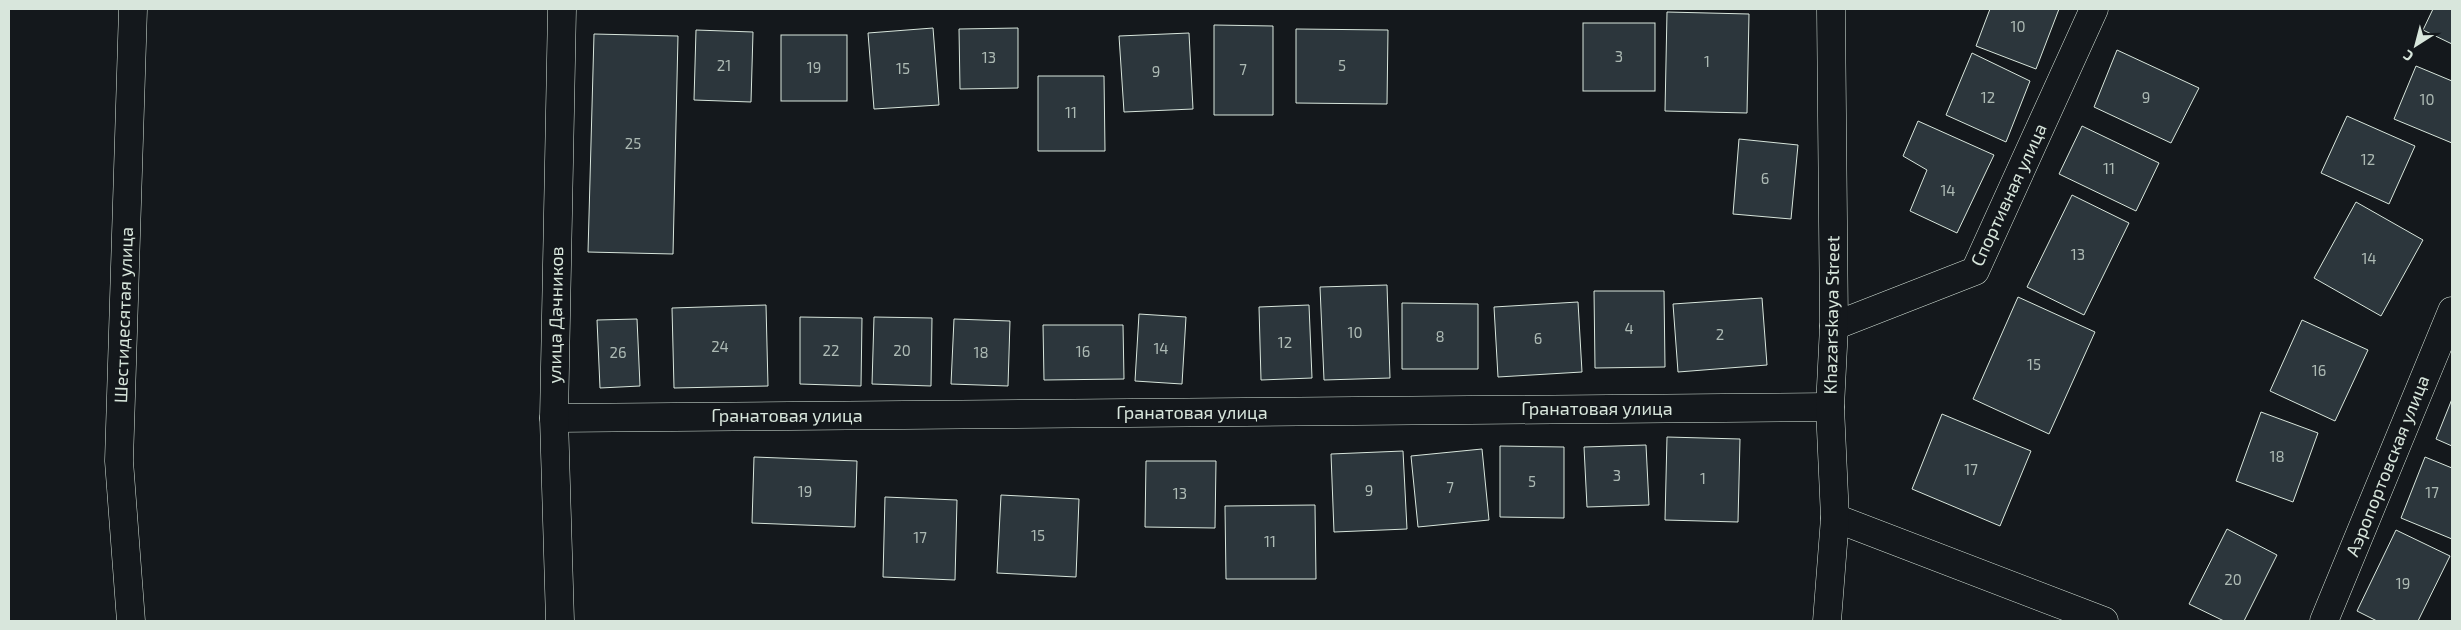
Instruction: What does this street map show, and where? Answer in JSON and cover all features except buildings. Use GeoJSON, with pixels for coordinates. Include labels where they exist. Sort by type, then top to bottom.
{"type":"FeatureCollection","features":[{"type":"Feature","properties":{"kind":"street","name":"Шестидесятая улица"},"geometry":{"type":"LineString","coordinates":[[131,621],[119,461],[133,9]]}},
{"type":"Feature","properties":{"kind":"street","name":"улица Дачников"},"geometry":{"type":"LineString","coordinates":[[560,621],[554,418],[562,9]]}},
{"type":"Feature","properties":{"kind":"street","name":"Khazarskaya Street"},"geometry":{"type":"LineString","coordinates":[[1827,621],[1835,518],[1830,408],[1834,326],[1831,9]]}},
{"type":"Feature","properties":{"kind":"street","name":"Спортивная улица"},"geometry":{"type":"LineString","coordinates":[[1834,326],[1975,271],[2094,9]]}},
{"type":"Feature","properties":{"kind":"street","name":"Аэропортовская улица"},"geometry":{"type":"LineString","coordinates":[[2324,621],[2452,311]]}},
{"type":"Feature","properties":{"kind":"street","name":"Гранатовая улица"},"geometry":{"type":"LineString","coordinates":[[554,418],[1830,408]]}},
{"type":"Feature","properties":{"kind":"street"},"geometry":{"type":"LineString","coordinates":[[1835,518],[2104,621]]}}]}
